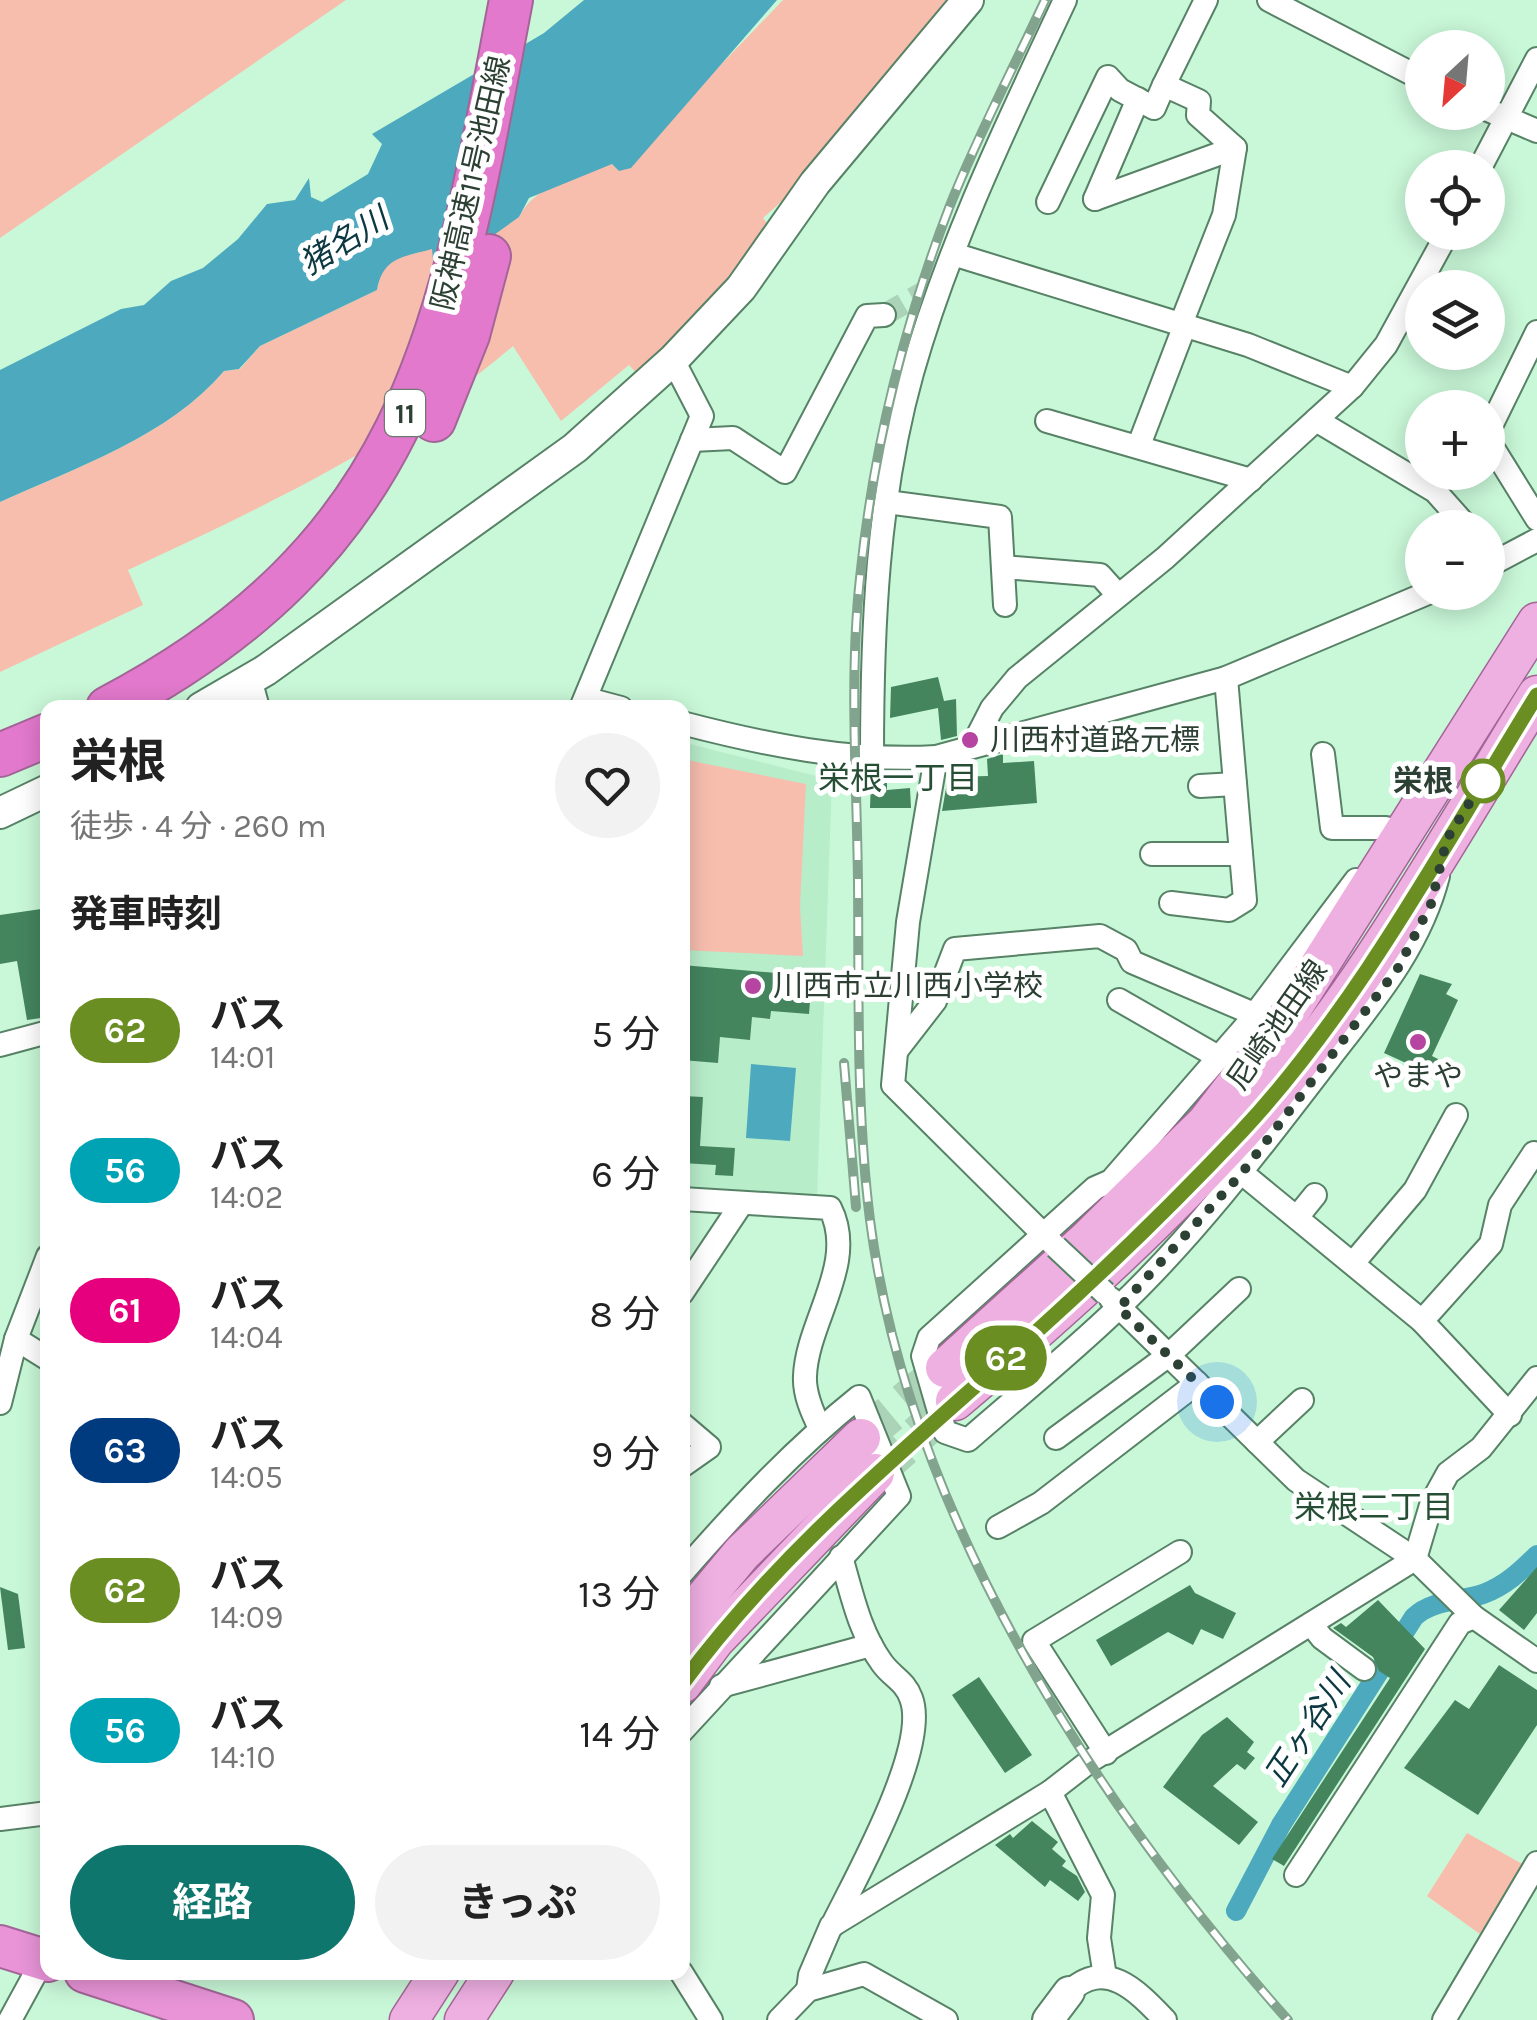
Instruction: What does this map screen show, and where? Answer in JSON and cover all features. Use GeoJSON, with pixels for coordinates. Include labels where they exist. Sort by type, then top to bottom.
{"type":"FeatureCollection","features":[{"type":"Feature","properties":{"kind":"highway","name":"阪神高速11号池田線"},"geometry":{"type":"LineString","coordinates":[[122,700],[216,645],[266,604],[311,559],[353,506],[386,452],[416,390],[456,273],[510,0]]}},
{"type":"Feature","properties":{"kind":"highway","name":"阪神高速11号池田線"},"geometry":{"type":"LineString","coordinates":[[182,700],[235,666],[290,621],[339,571],[378,522],[413,462],[468,335],[486,272],[539,0]]}},
{"type":"Feature","properties":{"kind":"highway"},"geometry":{"type":"LineString","coordinates":[[0,744],[40,734]]}},
{"type":"Feature","properties":{"kind":"highway"},"geometry":{"type":"LineString","coordinates":[[0,755],[40,736]]}},
{"type":"Feature","properties":{"kind":"highway"},"geometry":{"type":"LineString","coordinates":[[0,786],[40,769]]}},
{"type":"Feature","properties":{"kind":"highway"},"geometry":{"type":"LineString","coordinates":[[0,1946],[40,1956]]}},
{"type":"Feature","properties":{"kind":"highway"},"geometry":{"type":"LineString","coordinates":[[110,1980],[233,2020]]}},
{"type":"Feature","properties":{"kind":"main road","name":"尼崎池田線"},"geometry":{"type":"LineString","coordinates":[[1537,622],[1283,1023],[1206,1123],[1087,1240],[950,1384],[1088,1284],[1242,1130],[1349,993],[1537,695]]}},
{"type":"Feature","properties":{"kind":"main road"},"geometry":{"type":"LineString","coordinates":[[690,1615],[742,1553],[861,1438]]}},
{"type":"Feature","properties":{"kind":"main road"},"geometry":{"type":"LineString","coordinates":[[690,1673],[715,1640],[875,1474]]}},
{"type":"Feature","properties":{"kind":"main road"},"geometry":{"type":"LineString","coordinates":[[409,2020],[435,1980]]}},
{"type":"Feature","properties":{"kind":"main road"},"geometry":{"type":"LineString","coordinates":[[464,2020],[489,1980]]}},
{"type":"Feature","properties":{"kind":"street"},"geometry":{"type":"LineString","coordinates":[[229,700],[254,693],[575,448],[673,360],[741,288],[816,183],[968,0]]}},
{"type":"Feature","properties":{"kind":"street"},"geometry":{"type":"LineString","coordinates":[[872,758],[877,577],[911,376],[936,286],[1065,0]]}},
{"type":"Feature","properties":{"kind":"street"},"geometry":{"type":"LineString","coordinates":[[1048,202],[1108,76],[1154,108],[1206,0]]}},
{"type":"Feature","properties":{"kind":"street"},"geometry":{"type":"LineString","coordinates":[[1268,0],[1306,8],[1405,69]]}},
{"type":"Feature","properties":{"kind":"street"},"geometry":{"type":"LineString","coordinates":[[1505,102],[1537,59]]}},
{"type":"Feature","properties":{"kind":"street"},"geometry":{"type":"LineString","coordinates":[[1164,85],[1199,101],[1198,115],[1235,148]]}},
{"type":"Feature","properties":{"kind":"street"},"geometry":{"type":"LineString","coordinates":[[1138,99],[1095,199],[1235,148]]}},
{"type":"Feature","properties":{"kind":"street"},"geometry":{"type":"LineString","coordinates":[[1505,118],[1537,132]]}},
{"type":"Feature","properties":{"kind":"street"},"geometry":{"type":"LineString","coordinates":[[1139,444],[1224,215],[1235,148]]}},
{"type":"Feature","properties":{"kind":"street"},"geometry":{"type":"LineString","coordinates":[[974,746],[992,708],[1018,678],[1250,480],[1352,387],[1386,345],[1438,250]]}},
{"type":"Feature","properties":{"kind":"street"},"geometry":{"type":"LineString","coordinates":[[952,254],[1293,360],[1352,387]]}},
{"type":"Feature","properties":{"kind":"street"},"geometry":{"type":"LineString","coordinates":[[692,440],[732,438],[784,472],[867,316],[884,315]]}},
{"type":"Feature","properties":{"kind":"street"},"geometry":{"type":"LineString","coordinates":[[1505,397],[1537,332]]}},
{"type":"Feature","properties":{"kind":"street"},"geometry":{"type":"LineString","coordinates":[[585,700],[702,416],[673,360]]}},
{"type":"Feature","properties":{"kind":"street"},"geometry":{"type":"LineString","coordinates":[[1316,420],[1435,491],[1452,510]]}},
{"type":"Feature","properties":{"kind":"street"},"geometry":{"type":"LineString","coordinates":[[1048,421],[1139,444],[1250,480]]}},
{"type":"Feature","properties":{"kind":"street"},"geometry":{"type":"LineString","coordinates":[[1505,467],[1537,519]]}},
{"type":"Feature","properties":{"kind":"street"},"geometry":{"type":"LineString","coordinates":[[887,502],[1000,517],[1005,605]]}},
{"type":"Feature","properties":{"kind":"street"},"geometry":{"type":"LineString","coordinates":[[1505,553],[1537,540]]}},
{"type":"Feature","properties":{"kind":"street"},"geometry":{"type":"LineString","coordinates":[[1003,567],[1100,576],[1118,595]]}},
{"type":"Feature","properties":{"kind":"street"},"geometry":{"type":"LineString","coordinates":[[690,725],[822,754],[936,757],[1054,728],[1226,678],[1405,603]]}},
{"type":"Feature","properties":{"kind":"street"},"geometry":{"type":"LineString","coordinates":[[1170,902],[1229,910],[1245,900],[1226,678]]}},
{"type":"Feature","properties":{"kind":"street"},"geometry":{"type":"LineString","coordinates":[[1322,754],[1332,828],[1405,829]]}},
{"type":"Feature","properties":{"kind":"street"},"geometry":{"type":"LineString","coordinates":[[936,757],[908,922],[894,1085],[1296,1480],[1416,1559],[1464,1607],[1537,1661]]}},
{"type":"Feature","properties":{"kind":"street"},"geometry":{"type":"LineString","coordinates":[[1200,786],[1235,784]]}},
{"type":"Feature","properties":{"kind":"street"},"geometry":{"type":"LineString","coordinates":[[0,813],[40,794]]}},
{"type":"Feature","properties":{"kind":"street"},"geometry":{"type":"LineString","coordinates":[[1405,829],[1347,890],[1220,1058],[1111,1181],[1095,1188],[1049,1241],[929,1338],[923,1356],[945,1432],[968,1440],[1242,1173],[1398,968],[1431,904],[1447,839]]}},
{"type":"Feature","properties":{"kind":"street"},"geometry":{"type":"LineString","coordinates":[[1152,854],[1242,854]]}},
{"type":"Feature","properties":{"kind":"street"},"geometry":{"type":"LineString","coordinates":[[897,1050],[935,1000],[955,949],[1100,936],[1126,950],[1132,962],[1254,1014]]}},
{"type":"Feature","properties":{"kind":"street"},"geometry":{"type":"LineString","coordinates":[[1119,1000],[1220,1058]]}},
{"type":"Feature","properties":{"kind":"street"},"geometry":{"type":"LineString","coordinates":[[0,1046],[40,1034]]}},
{"type":"Feature","properties":{"kind":"street"},"geometry":{"type":"LineString","coordinates":[[1354,1262],[1414,1190],[1456,1115]]}},
{"type":"Feature","properties":{"kind":"street"},"geometry":{"type":"LineString","coordinates":[[1422,1320],[1491,1244],[1500,1205],[1534,1153]]}},
{"type":"Feature","properties":{"kind":"street"},"geometry":{"type":"LineString","coordinates":[[1242,1173],[1422,1320],[1510,1416]]}},
{"type":"Feature","properties":{"kind":"street"},"geometry":{"type":"LineString","coordinates":[[1298,1216],[1315,1195]]}},
{"type":"Feature","properties":{"kind":"street"},"geometry":{"type":"LineString","coordinates":[[690,1200],[830,1208],[837,1223],[830,1292],[804,1377],[820,1428]]}},
{"type":"Feature","properties":{"kind":"street"},"geometry":{"type":"LineString","coordinates":[[690,1281],[742,1203]]}},
{"type":"Feature","properties":{"kind":"street"},"geometry":{"type":"LineString","coordinates":[[1,1396],[16,1340],[40,1277]]}},
{"type":"Feature","properties":{"kind":"street"},"geometry":{"type":"LineString","coordinates":[[1056,1438],[1169,1355],[1239,1290]]}},
{"type":"Feature","properties":{"kind":"street"},"geometry":{"type":"LineString","coordinates":[[16,1340],[40,1354]]}},
{"type":"Feature","properties":{"kind":"street"},"geometry":{"type":"LineString","coordinates":[[831,1926],[1416,1559],[1432,1502],[1448,1473],[1481,1448],[1537,1378]]}},
{"type":"Feature","properties":{"kind":"street"},"geometry":{"type":"LineString","coordinates":[[998,1527],[1041,1503],[1197,1383]]}},
{"type":"Feature","properties":{"kind":"street"},"geometry":{"type":"LineString","coordinates":[[690,1564],[820,1428],[859,1397],[899,1496],[690,1722]]}},
{"type":"Feature","properties":{"kind":"street"},"geometry":{"type":"LineString","coordinates":[[1257,1442],[1302,1400]]}},
{"type":"Feature","properties":{"kind":"street"},"geometry":{"type":"LineString","coordinates":[[690,1431],[709,1446],[690,1460]]}},
{"type":"Feature","properties":{"kind":"street"},"geometry":{"type":"LineString","coordinates":[[1106,1753],[1034,1641],[1180,1552]]}},
{"type":"Feature","properties":{"kind":"street"},"geometry":{"type":"LineString","coordinates":[[808,1990],[810,1975],[831,1926],[894,1804],[914,1704],[905,1684],[884,1667],[860,1628],[842,1557]]}},
{"type":"Feature","properties":{"kind":"street"},"geometry":{"type":"LineString","coordinates":[[1296,1875],[1460,1623],[1464,1607]]}},
{"type":"Feature","properties":{"kind":"street"},"geometry":{"type":"LineString","coordinates":[[1312,1624],[1322,1638],[1364,1669]]}},
{"type":"Feature","properties":{"kind":"street"},"geometry":{"type":"LineString","coordinates":[[721,1686],[871,1645]]}},
{"type":"Feature","properties":{"kind":"street"},"geometry":{"type":"LineString","coordinates":[[1050,1792],[1103,1895],[1098,1938],[1104,1977]]}},
{"type":"Feature","properties":{"kind":"street"},"geometry":{"type":"LineString","coordinates":[[0,1819],[40,1813]]}},
{"type":"Feature","properties":{"kind":"street"},"geometry":{"type":"LineString","coordinates":[[1444,2020],[1537,1863]]}},
{"type":"Feature","properties":{"kind":"street"},"geometry":{"type":"LineString","coordinates":[[10,2020],[40,1966]]}},
{"type":"Feature","properties":{"kind":"street"},"geometry":{"type":"LineString","coordinates":[[778,2020],[808,1990],[864,1974],[946,2020]]}},
{"type":"Feature","properties":{"kind":"street"},"geometry":{"type":"LineString","coordinates":[[1048,2020],[1078,1984],[1104,1977],[1132,1987],[1165,2020]]}},
{"type":"Feature","properties":{"kind":"street"},"geometry":{"type":"LineString","coordinates":[[685,1980],[712,2020]]}},
{"type":"Feature","properties":{"kind":"shaded area"},"geometry":{"type":"Polygon","coordinates":[[[0,0],[346,0],[0,238],[0,0]]]}},
{"type":"Feature","properties":{"kind":"shaded area"},"geometry":{"type":"Polygon","coordinates":[[[783,0],[949,0],[801,184],[763,218],[770,227],[684,331],[639,376],[629,365],[561,421],[513,346],[377,443],[279,497],[128,570],[143,605],[0,672],[0,502],[149,432],[202,394],[224,371],[240,369],[260,346],[377,290],[381,271],[391,260],[519,217],[546,189],[572,177],[612,164],[619,171],[783,0]]]}},
{"type":"Feature","properties":{"kind":"shaded area","name":"川西市立川西小学校"},"geometry":{"type":"Polygon","coordinates":[[[690,744],[832,780],[817,1199],[690,1191],[690,744]]]}},
{"type":"Feature","properties":{"kind":"shaded area"},"geometry":{"type":"Polygon","coordinates":[[[690,761],[806,784],[800,906],[803,956],[690,950],[690,761]]]}},
{"type":"Feature","properties":{"kind":"shaded area"},"geometry":{"type":"Polygon","coordinates":[[[1467,1833],[1528,1867],[1484,1937],[1427,1896],[1467,1833]]]}},
{"type":"Feature","properties":{"kind":"water","name":"猪名川"},"geometry":{"type":"Polygon","coordinates":[[[584,0],[777,0],[631,168],[619,171],[612,164],[529,198],[519,217],[442,272],[434,270],[432,249],[396,260],[384,271],[377,290],[260,346],[239,369],[224,371],[202,394],[149,432],[0,502],[0,370],[121,309],[144,305],[171,281],[203,268],[238,239],[267,204],[295,200],[309,178],[311,197],[322,202],[368,174],[382,144],[372,134],[544,33],[584,0]]]}},
{"type":"Feature","properties":{"kind":"water"},"geometry":{"type":"Polygon","coordinates":[[[751,1064],[796,1068],[790,1141],[746,1138],[751,1064]]]}},
{"type":"Feature","properties":{"kind":"building"},"geometry":{"type":"Polygon","coordinates":[[[938,677],[944,701],[956,699],[957,736],[941,740],[938,708],[890,718],[891,687],[938,677]]]}},
{"type":"Feature","properties":{"kind":"building"},"geometry":{"type":"Polygon","coordinates":[[[1003,754],[1003,763],[1034,761],[1037,803],[942,811],[948,777],[988,776],[987,759],[1003,754]]]}},
{"type":"Feature","properties":{"kind":"building"},"geometry":{"type":"Polygon","coordinates":[[[871,780],[887,781],[887,790],[910,788],[911,808],[870,808],[871,780]]]}},
{"type":"Feature","properties":{"kind":"building"},"geometry":{"type":"Polygon","coordinates":[[[40,909],[40,1018],[27,1020],[17,961],[0,964],[0,915],[40,909]]]}},
{"type":"Feature","properties":{"kind":"building"},"geometry":{"type":"Polygon","coordinates":[[[690,966],[812,976],[809,1014],[771,1011],[770,1019],[752,1017],[750,1040],[720,1037],[718,1063],[690,1061],[690,966]]]}},
{"type":"Feature","properties":{"kind":"building"},"geometry":{"type":"Polygon","coordinates":[[[1420,974],[1452,984],[1446,994],[1458,1000],[1432,1056],[1438,1059],[1430,1074],[1384,1053],[1420,974]]]}},
{"type":"Feature","properties":{"kind":"building"},"geometry":{"type":"Polygon","coordinates":[[[690,1096],[703,1097],[700,1146],[735,1148],[733,1176],[715,1175],[716,1165],[690,1163],[690,1096]]]}},
{"type":"Feature","properties":{"kind":"building"},"geometry":{"type":"Polygon","coordinates":[[[1537,1567],[1537,1613],[1524,1630],[1499,1610],[1537,1567]]]}},
{"type":"Feature","properties":{"kind":"building"},"geometry":{"type":"Polygon","coordinates":[[[1190,1585],[1195,1593],[1236,1613],[1223,1639],[1201,1629],[1193,1645],[1168,1632],[1111,1666],[1096,1640],[1190,1585]]]}},
{"type":"Feature","properties":{"kind":"building"},"geometry":{"type":"Polygon","coordinates":[[[0,1587],[18,1594],[25,1648],[8,1650],[0,1587]]]}},
{"type":"Feature","properties":{"kind":"building"},"geometry":{"type":"Polygon","coordinates":[[[1378,1600],[1425,1649],[1284,1866],[1272,1859],[1390,1678],[1379,1671],[1373,1657],[1333,1628],[1341,1623],[1346,1627],[1378,1600]]]}},
{"type":"Feature","properties":{"kind":"building"},"geometry":{"type":"Polygon","coordinates":[[[1499,1665],[1537,1690],[1537,1725],[1478,1815],[1404,1768],[1455,1700],[1469,1709],[1499,1665]]]}},
{"type":"Feature","properties":{"kind":"building"},"geometry":{"type":"Polygon","coordinates":[[[979,1677],[1032,1755],[1005,1773],[952,1695],[979,1677]]]}},
{"type":"Feature","properties":{"kind":"building"},"geometry":{"type":"Polygon","coordinates":[[[1227,1717],[1254,1742],[1247,1752],[1255,1758],[1245,1770],[1237,1764],[1213,1786],[1258,1822],[1239,1845],[1163,1787],[1202,1735],[1227,1717]]]}},
{"type":"Feature","properties":{"kind":"building"},"geometry":{"type":"Polygon","coordinates":[[[1032,1821],[1058,1842],[1052,1849],[1066,1861],[1062,1866],[1077,1876],[1085,1892],[1078,1901],[1050,1880],[1045,1887],[995,1845],[1010,1834],[1013,1838],[1032,1821]]]}},
{"type":"Feature","properties":{"kind":"waterway","name":"正ヶ谷川"},"geometry":{"type":"LineString","coordinates":[[1236,1911],[1281,1825],[1414,1617],[1438,1604],[1491,1591],[1537,1555]]}},
{"type":"Feature","properties":{"kind":"tunnel"},"geometry":{"type":"LineString","coordinates":[[884,315],[931,288]]}},
{"type":"Feature","properties":{"kind":"tunnel"},"geometry":{"type":"LineString","coordinates":[[861,1438],[945,1368]]}},
{"type":"Feature","properties":{"kind":"tunnel"},"geometry":{"type":"LineString","coordinates":[[875,1473],[955,1401]]}},
{"type":"Feature","properties":{"kind":"railway"},"geometry":{"type":"LineString","coordinates":[[1045,0],[971,155],[933,253],[892,390],[866,530],[857,616],[854,730],[860,1094],[870,1220],[891,1330],[924,1439],[968,1545],[1021,1649],[1081,1749],[1146,1845],[1288,2020]]}},
{"type":"Feature","properties":{"kind":"railway"},"geometry":{"type":"LineString","coordinates":[[844,1063],[856,1207]]}},
{"type":"Feature","properties":{"kind":"bus line","name":"62"},"geometry":{"type":"LineString","coordinates":[[690,1673],[771,1579],[875,1474],[1034,1335],[1242,1130],[1349,993],[1537,695]]}},
{"type":"Feature","properties":{"kind":"place","name":"川西村道路元標"},"geometry":{"type":"Point","coordinates":[970,740]}},
{"type":"Feature","properties":{"kind":"place","name":"栄根"},"geometry":{"type":"Point","coordinates":[1483,781]}},
{"type":"Feature","properties":{"kind":"place","name":"川西市立川西小学校"},"geometry":{"type":"Point","coordinates":[753,986]}},
{"type":"Feature","properties":{"kind":"place","name":"やまや"},"geometry":{"type":"Point","coordinates":[1418,1042]}},
{"type":"Feature","properties":{"kind":"district","name":"栄根一丁目"},"geometry":{"type":"Point","coordinates":[898,778]}},
{"type":"Feature","properties":{"kind":"district","name":"栄根二丁目"},"geometry":{"type":"Point","coordinates":[1374,1507]}},
{"type":"Feature","properties":{"kind":"route"},"geometry":{"type":"LineString","coordinates":[[1217,1402],[1119,1308],[1242,1173],[1398,968],[1431,904],[1447,839],[1483,781]]}}]}
